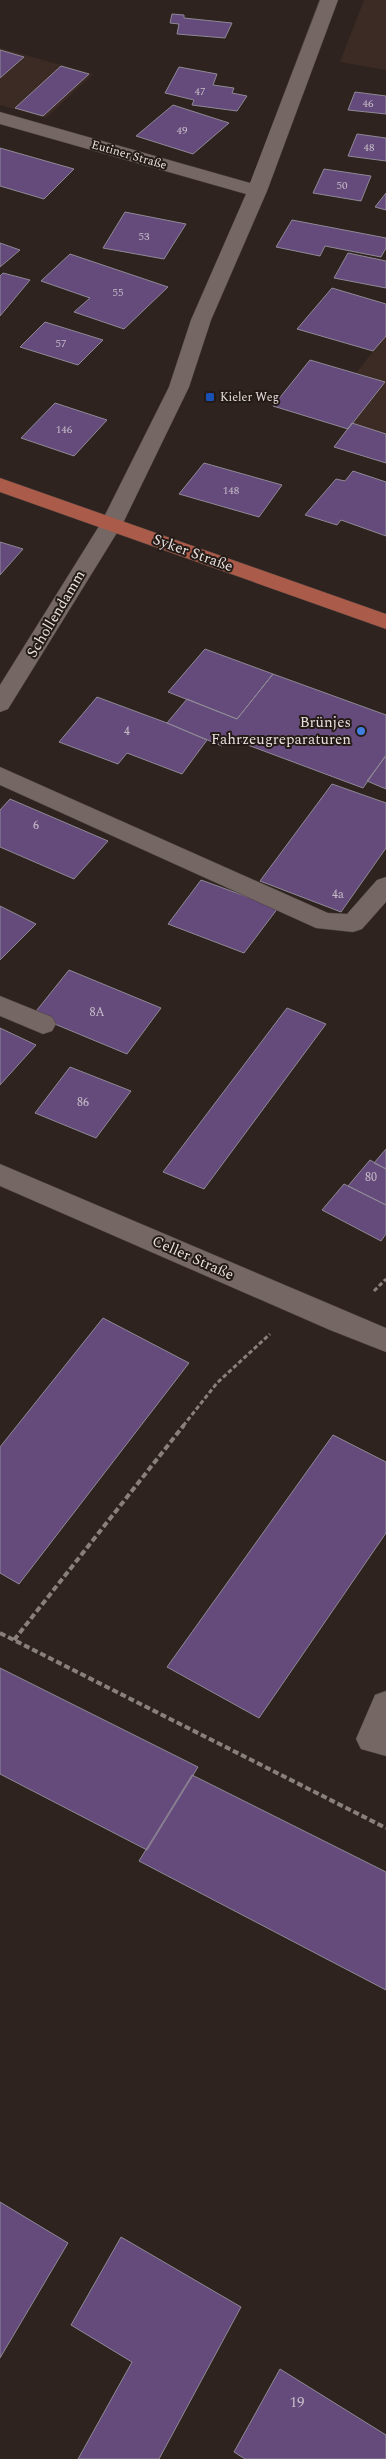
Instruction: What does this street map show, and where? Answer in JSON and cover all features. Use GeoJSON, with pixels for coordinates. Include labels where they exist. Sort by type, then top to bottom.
{"type":"FeatureCollection","features":[{"type":"Feature","properties":{"kind":"main road","name":"Syker Straße"},"geometry":{"type":"LineString","coordinates":[[0,484],[386,622]]}},
{"type":"Feature","properties":{"kind":"street"},"geometry":{"type":"LineString","coordinates":[[112,523],[179,387],[201,320],[258,192],[329,0]]}},
{"type":"Feature","properties":{"kind":"street","name":"Eutiner Straße"},"geometry":{"type":"LineString","coordinates":[[0,118],[258,192]]}},
{"type":"Feature","properties":{"kind":"street","name":"Schollendamm"},"geometry":{"type":"LineString","coordinates":[[0,704],[112,523]]}},
{"type":"Feature","properties":{"kind":"street"},"geometry":{"type":"LineString","coordinates":[[0,775],[325,922],[353,923],[386,886]]}},
{"type":"Feature","properties":{"kind":"street"},"geometry":{"type":"LineString","coordinates":[[0,1005],[43,1024]]}},
{"type":"Feature","properties":{"kind":"street","name":"Celler Straße"},"geometry":{"type":"LineString","coordinates":[[0,1174],[386,1340]]}},
{"type":"Feature","properties":{"kind":"street"},"geometry":{"type":"LineString","coordinates":[[386,1705],[372,1739],[386,1742]]}},
{"type":"Feature","properties":{"kind":"path"},"geometry":{"type":"LineString","coordinates":[[14,1640],[217,1383],[301,1305]]}},
{"type":"Feature","properties":{"kind":"path"},"geometry":{"type":"LineString","coordinates":[[0,1633],[386,1828]]}},
{"type":"Feature","properties":{"kind":"shaded area"},"geometry":{"type":"Polygon","coordinates":[[[364,0],[386,0],[386,70],[340,62],[364,0]]]}},
{"type":"Feature","properties":{"kind":"shaded area"},"geometry":{"type":"Polygon","coordinates":[[[0,48],[93,74],[46,118],[0,105],[0,48]]]}},
{"type":"Feature","properties":{"kind":"shaded area"},"geometry":{"type":"Polygon","coordinates":[[[386,335],[386,463],[334,447],[385,382],[356,373],[386,335]]]}},
{"type":"Feature","properties":{"kind":"building"},"geometry":{"type":"Polygon","coordinates":[[[172,14],[184,15],[184,18],[232,23],[225,38],[177,34],[179,24],[170,23],[172,14]]]}},
{"type":"Feature","properties":{"kind":"building"},"geometry":{"type":"Polygon","coordinates":[[[0,50],[24,57],[0,78],[0,50]]]}},
{"type":"Feature","properties":{"kind":"building"},"geometry":{"type":"Polygon","coordinates":[[[61,66],[89,74],[43,116],[15,108],[61,66]]]}},
{"type":"Feature","properties":{"kind":"building"},"geometry":{"type":"Polygon","coordinates":[[[179,67],[217,74],[213,85],[234,88],[232,93],[247,96],[237,111],[192,105],[194,100],[165,93],[179,67]]]}},
{"type":"Feature","properties":{"kind":"building"},"geometry":{"type":"Polygon","coordinates":[[[355,92],[386,96],[386,114],[348,110],[355,92]]]}},
{"type":"Feature","properties":{"kind":"building"},"geometry":{"type":"Polygon","coordinates":[[[173,105],[229,123],[193,154],[136,136],[173,105]]]}},
{"type":"Feature","properties":{"kind":"building"},"geometry":{"type":"Polygon","coordinates":[[[357,134],[386,138],[386,161],[348,156],[357,134]]]}},
{"type":"Feature","properties":{"kind":"building"},"geometry":{"type":"Polygon","coordinates":[[[0,148],[74,169],[44,199],[0,186],[0,148]]]}},
{"type":"Feature","properties":{"kind":"building"},"geometry":{"type":"Polygon","coordinates":[[[324,169],[371,176],[361,201],[313,193],[324,169]]]}},
{"type":"Feature","properties":{"kind":"building"},"geometry":{"type":"Polygon","coordinates":[[[386,193],[386,210],[375,207],[386,193]]]}},
{"type":"Feature","properties":{"kind":"building"},"geometry":{"type":"Polygon","coordinates":[[[125,212],[186,224],[164,259],[103,248],[125,212]]]}},
{"type":"Feature","properties":{"kind":"building"},"geometry":{"type":"Polygon","coordinates":[[[292,220],[386,238],[386,248],[381,257],[325,246],[320,256],[276,247],[292,220]]]}},
{"type":"Feature","properties":{"kind":"building"},"geometry":{"type":"Polygon","coordinates":[[[0,243],[20,250],[0,267],[0,243]]]}},
{"type":"Feature","properties":{"kind":"building"},"geometry":{"type":"Polygon","coordinates":[[[348,253],[386,261],[386,288],[334,278],[348,253]]]}},
{"type":"Feature","properties":{"kind":"building"},"geometry":{"type":"Polygon","coordinates":[[[70,254],[168,287],[124,329],[74,312],[90,298],[41,281],[70,254]]]}},
{"type":"Feature","properties":{"kind":"building"},"geometry":{"type":"Polygon","coordinates":[[[3,273],[30,280],[0,316],[0,276],[3,273]]]}},
{"type":"Feature","properties":{"kind":"building"},"geometry":{"type":"Polygon","coordinates":[[[332,288],[386,304],[386,336],[373,351],[297,329],[332,288]]]}},
{"type":"Feature","properties":{"kind":"building"},"geometry":{"type":"Polygon","coordinates":[[[45,322],[103,340],[78,365],[20,347],[45,322]]]}},
{"type":"Feature","properties":{"kind":"building"},"geometry":{"type":"Polygon","coordinates":[[[310,360],[385,382],[348,429],[273,406],[310,360]]]}},
{"type":"Feature","properties":{"kind":"building"},"geometry":{"type":"Polygon","coordinates":[[[55,403],[107,420],[74,456],[21,438],[55,403]]]}},
{"type":"Feature","properties":{"kind":"building"},"geometry":{"type":"Polygon","coordinates":[[[352,423],[386,434],[386,463],[334,447],[352,423]]]}},
{"type":"Feature","properties":{"kind":"building"},"geometry":{"type":"Polygon","coordinates":[[[204,463],[282,485],[259,517],[179,494],[204,463]]]}},
{"type":"Feature","properties":{"kind":"building"},"geometry":{"type":"Polygon","coordinates":[[[353,471],[386,482],[386,536],[341,520],[337,525],[305,515],[336,479],[345,481],[353,471]]]}},
{"type":"Feature","properties":{"kind":"building"},"geometry":{"type":"Polygon","coordinates":[[[0,542],[23,549],[0,575],[0,542]]]}},
{"type":"Feature","properties":{"kind":"building"},"geometry":{"type":"Polygon","coordinates":[[[205,649],[273,674],[237,719],[168,692],[205,649]]]}},
{"type":"Feature","properties":{"kind":"building"},"geometry":{"type":"Polygon","coordinates":[[[273,674],[386,715],[386,755],[363,788],[229,738],[222,746],[167,723],[187,699],[237,719],[273,674]]]}},
{"type":"Feature","properties":{"kind":"building"},"geometry":{"type":"Polygon","coordinates":[[[97,697],[207,740],[182,774],[127,753],[118,764],[59,742],[97,697]]]}},
{"type":"Feature","properties":{"kind":"building"},"geometry":{"type":"Polygon","coordinates":[[[386,757],[386,789],[367,781],[386,757]]]}},
{"type":"Feature","properties":{"kind":"building"},"geometry":{"type":"Polygon","coordinates":[[[332,784],[386,803],[386,848],[341,912],[260,881],[332,784]]]}},
{"type":"Feature","properties":{"kind":"building"},"geometry":{"type":"Polygon","coordinates":[[[10,799],[108,841],[74,879],[0,847],[0,810],[10,799]]]}},
{"type":"Feature","properties":{"kind":"building"},"geometry":{"type":"Polygon","coordinates":[[[201,880],[278,908],[244,953],[168,924],[201,880]]]}},
{"type":"Feature","properties":{"kind":"building"},"geometry":{"type":"Polygon","coordinates":[[[0,906],[36,924],[0,960],[0,906]]]}},
{"type":"Feature","properties":{"kind":"building"},"geometry":{"type":"Polygon","coordinates":[[[69,970],[161,1008],[127,1054],[33,1015],[69,970]]]}},
{"type":"Feature","properties":{"kind":"building"},"geometry":{"type":"Polygon","coordinates":[[[287,1008],[326,1024],[204,1189],[163,1172],[287,1008]]]}},
{"type":"Feature","properties":{"kind":"building"},"geometry":{"type":"Polygon","coordinates":[[[0,1028],[36,1045],[0,1085],[0,1028]]]}},
{"type":"Feature","properties":{"kind":"building"},"geometry":{"type":"Polygon","coordinates":[[[70,1067],[131,1091],[96,1138],[35,1113],[70,1067]]]}},
{"type":"Feature","properties":{"kind":"building"},"geometry":{"type":"Polygon","coordinates":[[[386,1149],[386,1169],[374,1163],[386,1149]]]}},
{"type":"Feature","properties":{"kind":"building"},"geometry":{"type":"Polygon","coordinates":[[[370,1160],[386,1169],[386,1205],[348,1186],[370,1160]]]}},
{"type":"Feature","properties":{"kind":"building"},"geometry":{"type":"Polygon","coordinates":[[[344,1184],[386,1205],[386,1234],[381,1241],[322,1210],[344,1184]]]}},
{"type":"Feature","properties":{"kind":"building"},"geometry":{"type":"Polygon","coordinates":[[[103,1318],[189,1363],[19,1584],[0,1573],[0,1447],[103,1318]]]}},
{"type":"Feature","properties":{"kind":"building"},"geometry":{"type":"Polygon","coordinates":[[[333,1435],[386,1462],[386,1533],[259,1718],[167,1667],[333,1435]]]}},
{"type":"Feature","properties":{"kind":"building"},"geometry":{"type":"Polygon","coordinates":[[[0,1668],[198,1767],[147,1850],[0,1774],[0,1668]]]}},
{"type":"Feature","properties":{"kind":"building"},"geometry":{"type":"Polygon","coordinates":[[[192,1775],[386,1872],[386,1990],[139,1861],[192,1775]]]}},
{"type":"Feature","properties":{"kind":"building"},"geometry":{"type":"Polygon","coordinates":[[[0,2202],[68,2243],[0,2358],[0,2202]]]}},
{"type":"Feature","properties":{"kind":"building"},"geometry":{"type":"Polygon","coordinates":[[[121,2237],[241,2307],[159,2459],[78,2459],[132,2362],[71,2325],[121,2237]]]}},
{"type":"Feature","properties":{"kind":"building"},"geometry":{"type":"Polygon","coordinates":[[[280,2369],[386,2435],[386,2459],[245,2459],[234,2452],[280,2369]]]}},
{"type":"Feature","properties":{"kind":"place","name":"Kieler Weg"},"geometry":{"type":"Point","coordinates":[210,397]}},
{"type":"Feature","properties":{"kind":"place","name":"Brünjes Fahrzeugreparaturen"},"geometry":{"type":"Point","coordinates":[361,731]}}]}
